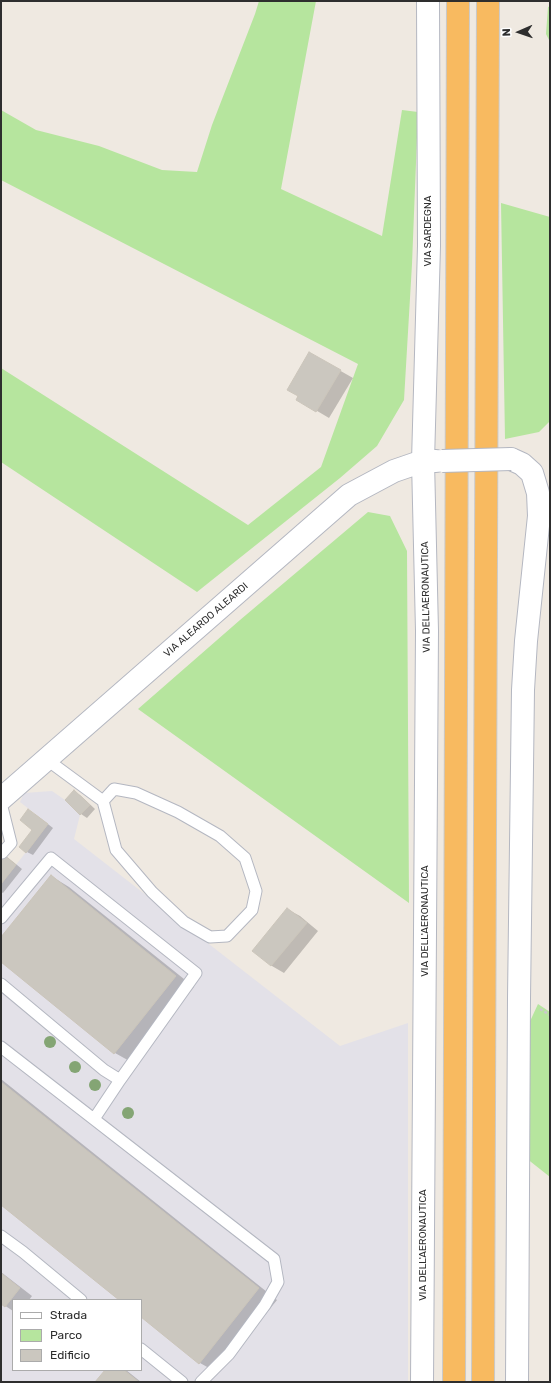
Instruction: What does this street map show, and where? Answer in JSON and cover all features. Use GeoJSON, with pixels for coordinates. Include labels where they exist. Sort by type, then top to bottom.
{"type":"FeatureCollection","features":[{"type":"Feature","properties":{"kind":"highway"},"geometry":{"type":"LineString","coordinates":[[454,1382],[458,1]]}},
{"type":"Feature","properties":{"kind":"highway"},"geometry":{"type":"LineString","coordinates":[[483,1382],[488,1]]}},
{"type":"Feature","properties":{"kind":"street","name":"VIA SARDEGNA"},"geometry":{"type":"LineString","coordinates":[[428,1],[429,246],[433,461]]}},
{"type":"Feature","properties":{"kind":"street","name":"VIA ALEARDO ALEARDI"},"geometry":{"type":"LineString","coordinates":[[1,799],[349,495],[394,471],[433,461],[511,460],[522,464],[532,473],[538,494],[539,516],[526,641],[524,690],[519,1006],[517,1382]]}},
{"type":"Feature","properties":{"kind":"street","name":"VIA DELL'AERONAUTICA"},"geometry":{"type":"LineString","coordinates":[[422,1382],[427,639],[433,461]]}},
{"type":"Feature","properties":{"kind":"lane"},"geometry":{"type":"LineString","coordinates":[[46,759],[103,801],[116,850],[152,892],[184,922],[210,937],[227,936],[252,910],[256,891],[245,858],[220,836],[178,812],[136,793],[114,789],[103,801]]}},
{"type":"Feature","properties":{"kind":"lane"},"geometry":{"type":"LineString","coordinates":[[1,803],[11,843],[2,853]]}},
{"type":"Feature","properties":{"kind":"lane"},"geometry":{"type":"LineString","coordinates":[[1,918],[51,858],[196,972],[94,1119]]}},
{"type":"Feature","properties":{"kind":"lane"},"geometry":{"type":"LineString","coordinates":[[1,984],[104,1070],[120,1080]]}},
{"type":"Feature","properties":{"kind":"lane"},"geometry":{"type":"LineString","coordinates":[[1,1046],[274,1259],[278,1282],[265,1304],[229,1354],[201,1382]]}},
{"type":"Feature","properties":{"kind":"lane"},"geometry":{"type":"LineString","coordinates":[[1,1236],[80,1299]]}},
{"type":"Feature","properties":{"kind":"lane"},"geometry":{"type":"LineString","coordinates":[[142,1350],[182,1382]]}},
{"type":"Feature","properties":{"kind":"shaded area"},"geometry":{"type":"Polygon","coordinates":[[[52,791],[65,800],[80,815],[74,839],[340,1046],[408,1023],[408,1382],[1,1382],[1,884],[48,824],[20,802],[24,793],[52,791]]]}},
{"type":"Feature","properties":{"kind":"green space"},"geometry":{"type":"Polygon","coordinates":[[[259,1],[316,1],[281,189],[382,236],[402,110],[418,112],[412,264],[404,400],[377,446],[340,478],[197,592],[1,462],[1,368],[248,525],[321,467],[358,364],[1,180],[1,110],[36,130],[99,146],[162,170],[197,172],[212,125],[259,1]]]}},
{"type":"Feature","properties":{"kind":"green space"},"geometry":{"type":"Polygon","coordinates":[[[550,6],[550,42],[546,34],[548,7],[550,6]]]}},
{"type":"Feature","properties":{"kind":"green space"},"geometry":{"type":"Polygon","coordinates":[[[501,203],[550,217],[550,421],[539,432],[505,439],[501,203]]]}},
{"type":"Feature","properties":{"kind":"green space"},"geometry":{"type":"Polygon","coordinates":[[[368,512],[390,516],[407,551],[409,903],[138,709],[240,620],[368,512]]]}},
{"type":"Feature","properties":{"kind":"green space"},"geometry":{"type":"Polygon","coordinates":[[[538,1004],[550,1012],[550,1177],[526,1158],[526,1030],[538,1004]]]}},
{"type":"Feature","properties":{"kind":"building"},"geometry":{"type":"Polygon","coordinates":[[[309,352],[341,370],[316,412],[296,400],[298,396],[287,390],[309,352]]]}},
{"type":"Feature","properties":{"kind":"building"},"geometry":{"type":"Polygon","coordinates":[[[74,790],[90,805],[80,815],[65,800],[74,790]]]}},
{"type":"Feature","properties":{"kind":"building"},"geometry":{"type":"Polygon","coordinates":[[[28,809],[48,824],[26,853],[19,847],[32,830],[20,820],[28,809]]]}},
{"type":"Feature","properties":{"kind":"building"},"geometry":{"type":"Polygon","coordinates":[[[1,853],[16,865],[1,884],[1,853]]]}},
{"type":"Feature","properties":{"kind":"building"},"geometry":{"type":"Polygon","coordinates":[[[51,875],[176,976],[114,1054],[1,962],[1,937],[51,875]]]}},
{"type":"Feature","properties":{"kind":"building"},"geometry":{"type":"Polygon","coordinates":[[[287,908],[307,923],[271,966],[252,951],[287,908]]]}},
{"type":"Feature","properties":{"kind":"building"},"geometry":{"type":"Polygon","coordinates":[[[1,1082],[259,1288],[199,1364],[142,1318],[142,1299],[118,1299],[1,1205],[1,1082]]]}},
{"type":"Feature","properties":{"kind":"building"},"geometry":{"type":"Polygon","coordinates":[[[1,1273],[20,1288],[5,1307],[1,1304],[1,1273]]]}},
{"type":"Feature","properties":{"kind":"building"},"geometry":{"type":"Polygon","coordinates":[[[104,1371],[125,1371],[139,1382],[95,1382],[104,1371]]]}}]}
